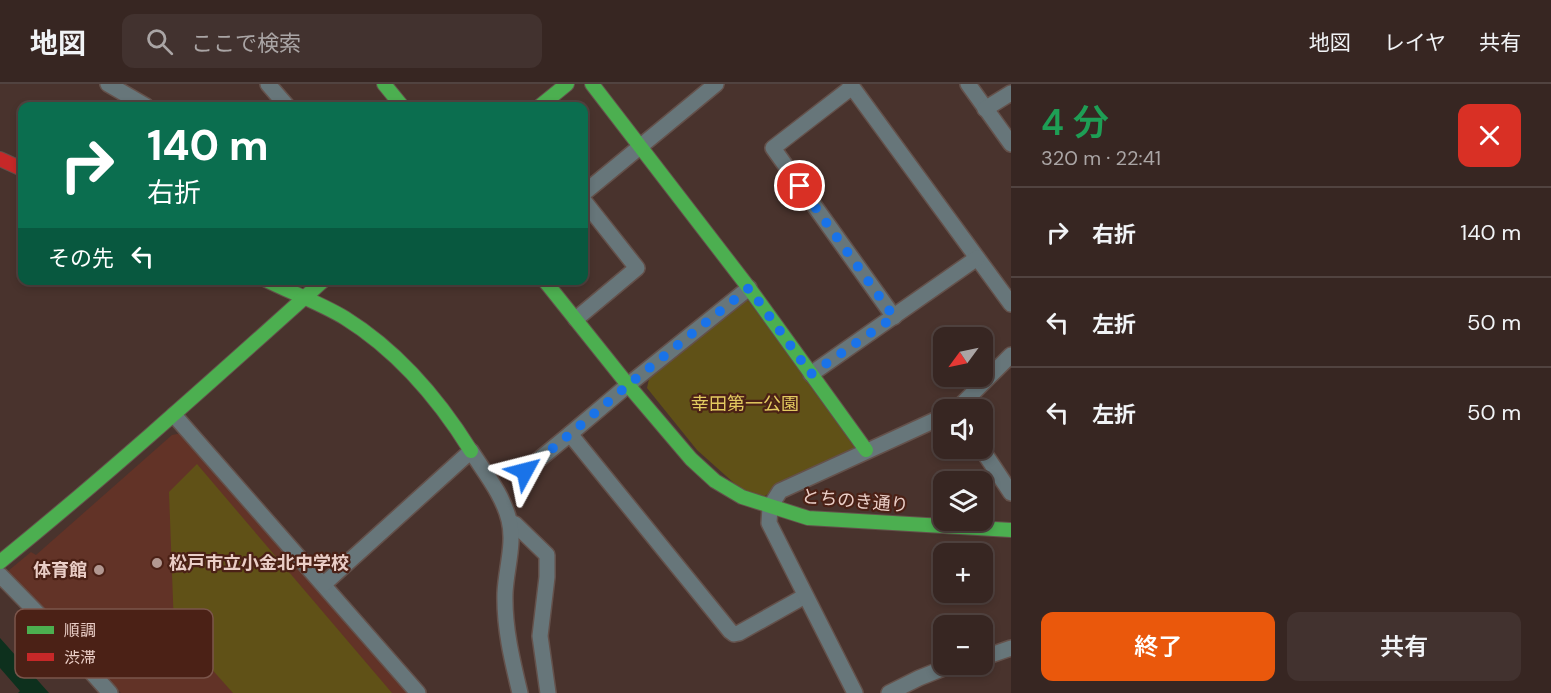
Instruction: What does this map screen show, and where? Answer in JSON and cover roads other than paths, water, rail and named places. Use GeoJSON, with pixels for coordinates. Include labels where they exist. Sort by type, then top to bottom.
{"type":"FeatureCollection","features":[{"type":"Feature","properties":{"kind":"street"},"geometry":{"type":"LineString","coordinates":[[108,84],[139,102]]}},
{"type":"Feature","properties":{"kind":"street"},"geometry":{"type":"LineString","coordinates":[[268,84],[284,102]]}},
{"type":"Feature","properties":{"kind":"street"},"geometry":{"type":"LineString","coordinates":[[384,84],[399,102]]}},
{"type":"Feature","properties":{"kind":"street"},"geometry":{"type":"LineString","coordinates":[[545,102],[567,84]]}},
{"type":"Feature","properties":{"kind":"street"},"geometry":{"type":"LineString","coordinates":[[592,84],[749,288],[866,450]]}},
{"type":"Feature","properties":{"kind":"street"},"geometry":{"type":"LineString","coordinates":[[588,190],[716,84]]}},
{"type":"Feature","properties":{"kind":"street"},"geometry":{"type":"LineString","coordinates":[[968,84],[1011,144]]}},
{"type":"Feature","properties":{"kind":"street"},"geometry":{"type":"LineString","coordinates":[[894,317],[773,148],[851,86],[1011,304]]}},
{"type":"Feature","properties":{"kind":"street"},"geometry":{"type":"LineString","coordinates":[[985,109],[1011,93]]}},
{"type":"Feature","properties":{"kind":"street"},"geometry":{"type":"LineString","coordinates":[[0,159],[18,167]]}},
{"type":"Feature","properties":{"kind":"street"},"geometry":{"type":"LineString","coordinates":[[576,319],[637,268],[588,206]]}},
{"type":"Feature","properties":{"kind":"street"},"geometry":{"type":"LineString","coordinates":[[811,374],[977,258]]}},
{"type":"Feature","properties":{"kind":"street"},"geometry":{"type":"LineString","coordinates":[[277,285],[321,306],[384,347],[442,408],[497,492],[510,522],[511,539],[505,610],[512,661],[520,693]]}},
{"type":"Feature","properties":{"kind":"street"},"geometry":{"type":"LineString","coordinates":[[0,562],[68,507],[174,415],[318,285]]}},
{"type":"Feature","properties":{"kind":"street","name":"とちのき通り"},"geometry":{"type":"LineString","coordinates":[[548,285],[691,459],[715,481],[742,497],[808,518],[1011,530]]}},
{"type":"Feature","properties":{"kind":"street"},"geometry":{"type":"LineString","coordinates":[[525,471],[749,288]]}},
{"type":"Feature","properties":{"kind":"street"},"geometry":{"type":"LineString","coordinates":[[967,399],[1011,355]]}},
{"type":"Feature","properties":{"kind":"street"},"geometry":{"type":"LineString","coordinates":[[174,415],[418,693]]}},
{"type":"Feature","properties":{"kind":"street"},"geometry":{"type":"LineString","coordinates":[[855,693],[769,523],[770,507],[780,491],[933,421]]}},
{"type":"Feature","properties":{"kind":"street"},"geometry":{"type":"LineString","coordinates":[[570,434],[734,634],[806,596]]}},
{"type":"Feature","properties":{"kind":"street"},"geometry":{"type":"LineString","coordinates":[[324,584],[471,451]]}},
{"type":"Feature","properties":{"kind":"street"},"geometry":{"type":"LineString","coordinates":[[988,459],[1011,493]]}},
{"type":"Feature","properties":{"kind":"street"},"geometry":{"type":"LineString","coordinates":[[510,522],[516,524],[547,555],[547,577],[540,636],[548,693]]}},
{"type":"Feature","properties":{"kind":"street"},"geometry":{"type":"LineString","coordinates":[[0,575],[33,609]]}},
{"type":"Feature","properties":{"kind":"street"},"geometry":{"type":"LineString","coordinates":[[993,654],[1011,648]]}},
{"type":"Feature","properties":{"kind":"street"},"geometry":{"type":"LineString","coordinates":[[889,693],[933,672]]}},
{"type":"Feature","properties":{"kind":"street"},"geometry":{"type":"LineString","coordinates":[[97,678],[110,693]]}},
{"type":"Feature","properties":{"kind":"place","name":"松戸市立小金北中学校"},"geometry":{"type":"Point","coordinates":[157,563]}},
{"type":"Feature","properties":{"kind":"place","name":"体育館"},"geometry":{"type":"Point","coordinates":[99,570]}},
{"type":"Feature","properties":{"kind":"park label","name":"幸田第一公園"},"geometry":{"type":"Point","coordinates":[745,404]}}]}
